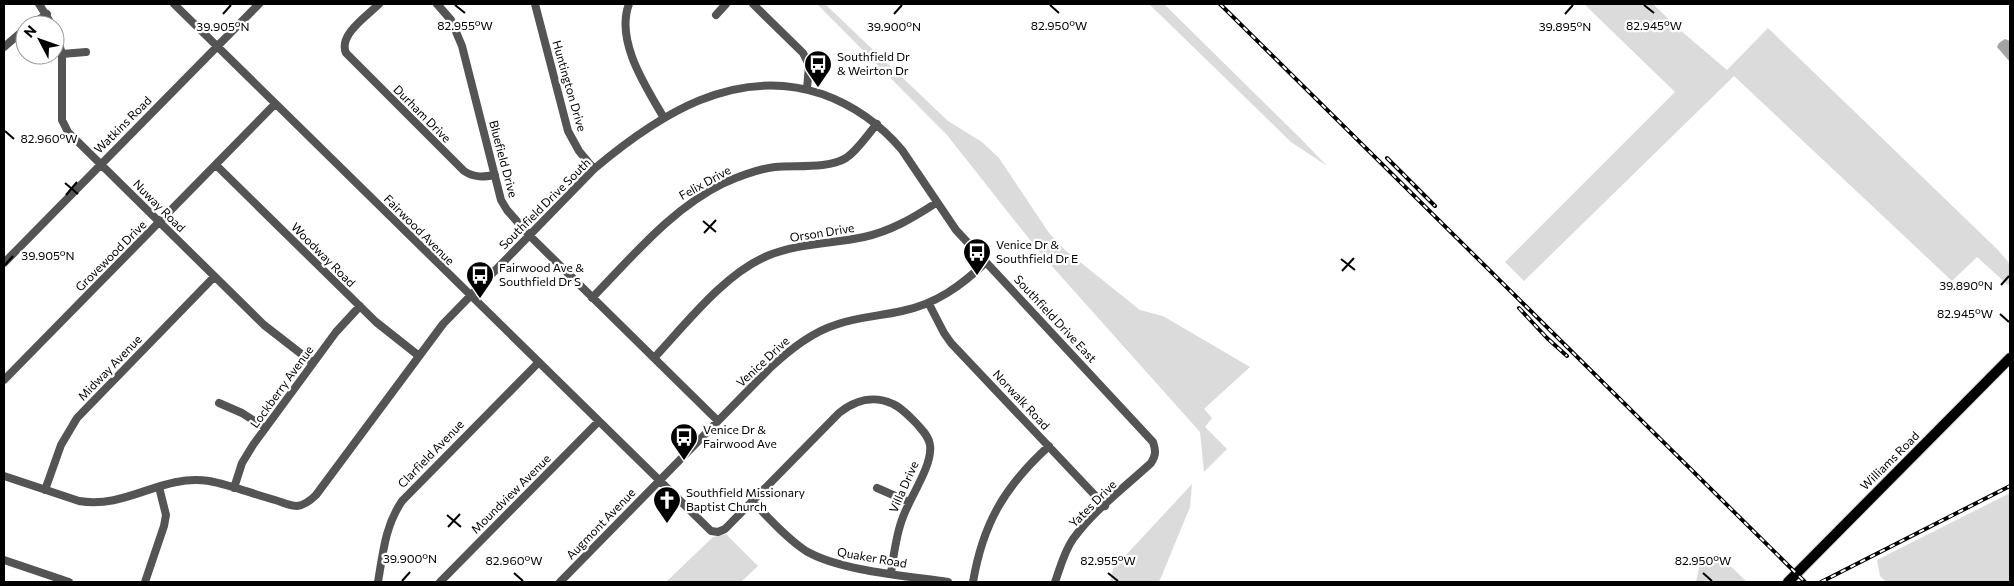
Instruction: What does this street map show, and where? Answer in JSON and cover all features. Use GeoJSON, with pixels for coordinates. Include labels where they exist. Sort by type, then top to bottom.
{"type":"FeatureCollection","features":[{"type":"Feature","properties":{"kind":"main road","name":"Williams Road"},"geometry":{"type":"LineString","coordinates":[[1788,582],[2010,358]]}},
{"type":"Feature","properties":{"kind":"street"},"geometry":{"type":"LineString","coordinates":[[38,4],[47,14]]}},
{"type":"Feature","properties":{"kind":"street","name":"Fairwood Avenue"},"geometry":{"type":"LineString","coordinates":[[174,4],[705,527],[714,532]]}},
{"type":"Feature","properties":{"kind":"street","name":"Watkins Road"},"geometry":{"type":"LineString","coordinates":[[4,262],[260,4]]}},
{"type":"Feature","properties":{"kind":"street","name":"Durham Drive"},"geometry":{"type":"LineString","coordinates":[[379,4],[345,39],[343,48],[349,58],[464,171],[480,177],[495,175]]}},
{"type":"Feature","properties":{"kind":"street","name":"Bluefield Drive"},"geometry":{"type":"LineString","coordinates":[[437,4],[451,20],[462,46],[504,205],[529,235],[718,422]]}},
{"type":"Feature","properties":{"kind":"street","name":"Huntington Drive"},"geometry":{"type":"LineString","coordinates":[[535,4],[568,131],[579,151],[594,169]]}},
{"type":"Feature","properties":{"kind":"street"},"geometry":{"type":"LineString","coordinates":[[629,4],[625,22],[627,40],[641,78],[664,118]]}},
{"type":"Feature","properties":{"kind":"street"},"geometry":{"type":"LineString","coordinates":[[716,15],[726,4]]}},
{"type":"Feature","properties":{"kind":"street"},"geometry":{"type":"LineString","coordinates":[[753,4],[803,53],[809,65],[807,89]]}},
{"type":"Feature","properties":{"kind":"street"},"geometry":{"type":"LineString","coordinates":[[4,47],[15,38]]}},
{"type":"Feature","properties":{"kind":"street"},"geometry":{"type":"LineString","coordinates":[[65,54],[86,52]]}},
{"type":"Feature","properties":{"kind":"street","name":"Nuway Road"},"geometry":{"type":"LineString","coordinates":[[62,65],[62,120],[68,132],[274,334],[313,363]]}},
{"type":"Feature","properties":{"kind":"street","name":"Southfield Drive South"},"geometry":{"type":"LineString","coordinates":[[234,488],[290,505],[304,504],[316,494],[443,324],[594,169],[615,151],[664,118],[698,101],[732,89],[762,86],[807,89]]}},
{"type":"Feature","properties":{"kind":"street","name":"Southfield Drive East"},"geometry":{"type":"LineString","coordinates":[[807,89],[850,106],[877,124],[902,150],[956,230],[1150,438],[1156,449]]}},
{"type":"Feature","properties":{"kind":"street","name":"Grovewood Drive"},"geometry":{"type":"LineString","coordinates":[[4,380],[276,104]]}},
{"type":"Feature","properties":{"kind":"street","name":"Felix Drive"},"geometry":{"type":"LineString","coordinates":[[592,298],[663,225],[700,196],[726,183],[763,169],[829,164],[840,161],[856,149],[877,124]]}},
{"type":"Feature","properties":{"kind":"street","name":"Woodway Road"},"geometry":{"type":"LineString","coordinates":[[216,165],[360,306],[392,336],[419,356]]}},
{"type":"Feature","properties":{"kind":"street","name":"Orson Drive"},"geometry":{"type":"LineString","coordinates":[[654,358],[722,286],[755,262],[767,256],[800,246],[849,240],[882,232],[900,225],[936,203]]}},
{"type":"Feature","properties":{"kind":"street","name":"Venice Drive"},"geometry":{"type":"LineString","coordinates":[[658,481],[771,367],[794,347],[837,324],[929,304],[958,287],[986,262]]}},
{"type":"Feature","properties":{"kind":"street","name":"Midway Avenue"},"geometry":{"type":"LineString","coordinates":[[45,490],[61,446],[77,418],[214,277]]}},
{"type":"Feature","properties":{"kind":"street","name":"Norwalk Road"},"geometry":{"type":"LineString","coordinates":[[929,304],[951,343],[1105,506]]}},
{"type":"Feature","properties":{"kind":"street","name":"Lockberry Avenue"},"geometry":{"type":"LineString","coordinates":[[234,488],[247,453],[336,332],[360,306]]}},
{"type":"Feature","properties":{"kind":"street","name":"Clarfield Avenue"},"geometry":{"type":"LineString","coordinates":[[378,582],[387,529],[393,514],[402,501],[538,363]]}},
{"type":"Feature","properties":{"kind":"street","name":"Villa Drive"},"geometry":{"type":"LineString","coordinates":[[714,532],[725,529],[839,413],[862,400],[882,400],[895,404],[910,417],[926,434],[931,452],[928,463],[909,502],[898,535],[891,573]]}},
{"type":"Feature","properties":{"kind":"street"},"geometry":{"type":"LineString","coordinates":[[219,403],[242,413],[265,428]]}},
{"type":"Feature","properties":{"kind":"street","name":"Moundview Avenue"},"geometry":{"type":"LineString","coordinates":[[440,582],[598,422]]}},
{"type":"Feature","properties":{"kind":"street"},"geometry":{"type":"LineString","coordinates":[[973,582],[981,543],[994,511],[1014,481],[1049,446]]}},
{"type":"Feature","properties":{"kind":"street","name":"Yates Drive"},"geometry":{"type":"LineString","coordinates":[[1055,582],[1064,556],[1073,540],[1105,506],[1152,463],[1156,449]]}},
{"type":"Feature","properties":{"kind":"street"},"geometry":{"type":"LineString","coordinates":[[4,476],[79,501],[100,503],[115,501],[169,483],[198,480],[210,481],[234,488]]}},
{"type":"Feature","properties":{"kind":"street","name":"Augmont Avenue"},"geometry":{"type":"LineString","coordinates":[[560,582],[658,481]]}},
{"type":"Feature","properties":{"kind":"street"},"geometry":{"type":"LineString","coordinates":[[145,582],[166,516],[159,487]]}},
{"type":"Feature","properties":{"kind":"street"},"geometry":{"type":"LineString","coordinates":[[877,488],[909,502]]}},
{"type":"Feature","properties":{"kind":"street","name":"Quaker Road"},"geometry":{"type":"LineString","coordinates":[[752,501],[788,537],[814,555],[842,565],[948,582]]}},
{"type":"Feature","properties":{"kind":"street"},"geometry":{"type":"LineString","coordinates":[[4,560],[69,582]]}},
{"type":"Feature","properties":{"kind":"shaded area"},"geometry":{"type":"Polygon","coordinates":[[[817,4],[825,4],[948,121],[982,142],[999,158],[1049,233],[1065,250],[1140,310],[1163,316],[1250,367],[1204,409],[1212,418],[1205,427],[1227,449],[1204,472],[1200,432],[1041,254],[947,135],[817,4]]]}},
{"type":"Feature","properties":{"kind":"shaded area"},"geometry":{"type":"Polygon","coordinates":[[[1149,4],[1164,4],[1327,166],[1291,142],[1149,4]]]}},
{"type":"Feature","properties":{"kind":"shaded area"},"geometry":{"type":"Polygon","coordinates":[[[1584,4],[1653,4],[1727,70],[1768,28],[1998,250],[2010,264],[2010,283],[2008,285],[1977,257],[1952,281],[1734,76],[1524,281],[1505,262],[1675,92],[1584,4]]]}},
{"type":"Feature","properties":{"kind":"shaded area"},"geometry":{"type":"Polygon","coordinates":[[[2005,39],[2010,41],[2010,62],[1997,47],[2005,39]]]}},
{"type":"Feature","properties":{"kind":"shaded area"},"geometry":{"type":"Polygon","coordinates":[[[1192,484],[1190,507],[1160,580],[1157,582],[1110,582],[1113,569],[1192,484]]]}},
{"type":"Feature","properties":{"kind":"shaded area"},"geometry":{"type":"Polygon","coordinates":[[[2010,493],[2010,582],[1886,582],[1880,576],[1877,560],[2010,493]]]}},
{"type":"Feature","properties":{"kind":"shaded area"},"geometry":{"type":"Polygon","coordinates":[[[726,534],[758,566],[741,582],[666,582],[713,537],[726,534]]]}},
{"type":"Feature","properties":{"kind":"shaded area"},"geometry":{"type":"Polygon","coordinates":[[[1718,554],[1747,582],[1696,582],[1701,558],[1718,554]]]}},
{"type":"Feature","properties":{"kind":"railway"},"geometry":{"type":"LineString","coordinates":[[1220,4],[1805,582]]}},
{"type":"Feature","properties":{"kind":"railway"},"geometry":{"type":"LineString","coordinates":[[1387,158],[1435,206]]}},
{"type":"Feature","properties":{"kind":"railway"},"geometry":{"type":"LineString","coordinates":[[1519,308],[1567,356]]}},
{"type":"Feature","properties":{"kind":"railway"},"geometry":{"type":"LineString","coordinates":[[1821,582],[2010,486]]}},
{"type":"Feature","properties":{"kind":"place","name":"Southfield Dr & Weirton Dr"},"geometry":{"type":"Point","coordinates":[818,88]}},
{"type":"Feature","properties":{"kind":"place","name":"Venice Dr & Southfield Dr E"},"geometry":{"type":"Point","coordinates":[977,276]}},
{"type":"Feature","properties":{"kind":"place","name":"Fairwood Ave & Southfield Dr S"},"geometry":{"type":"Point","coordinates":[480,299]}},
{"type":"Feature","properties":{"kind":"place","name":"Venice Dr & Fairwood Ave"},"geometry":{"type":"Point","coordinates":[684,461]}},
{"type":"Feature","properties":{"kind":"place","name":"Southfield Missionary Baptist Church"},"geometry":{"type":"Point","coordinates":[667,524]}}]}
